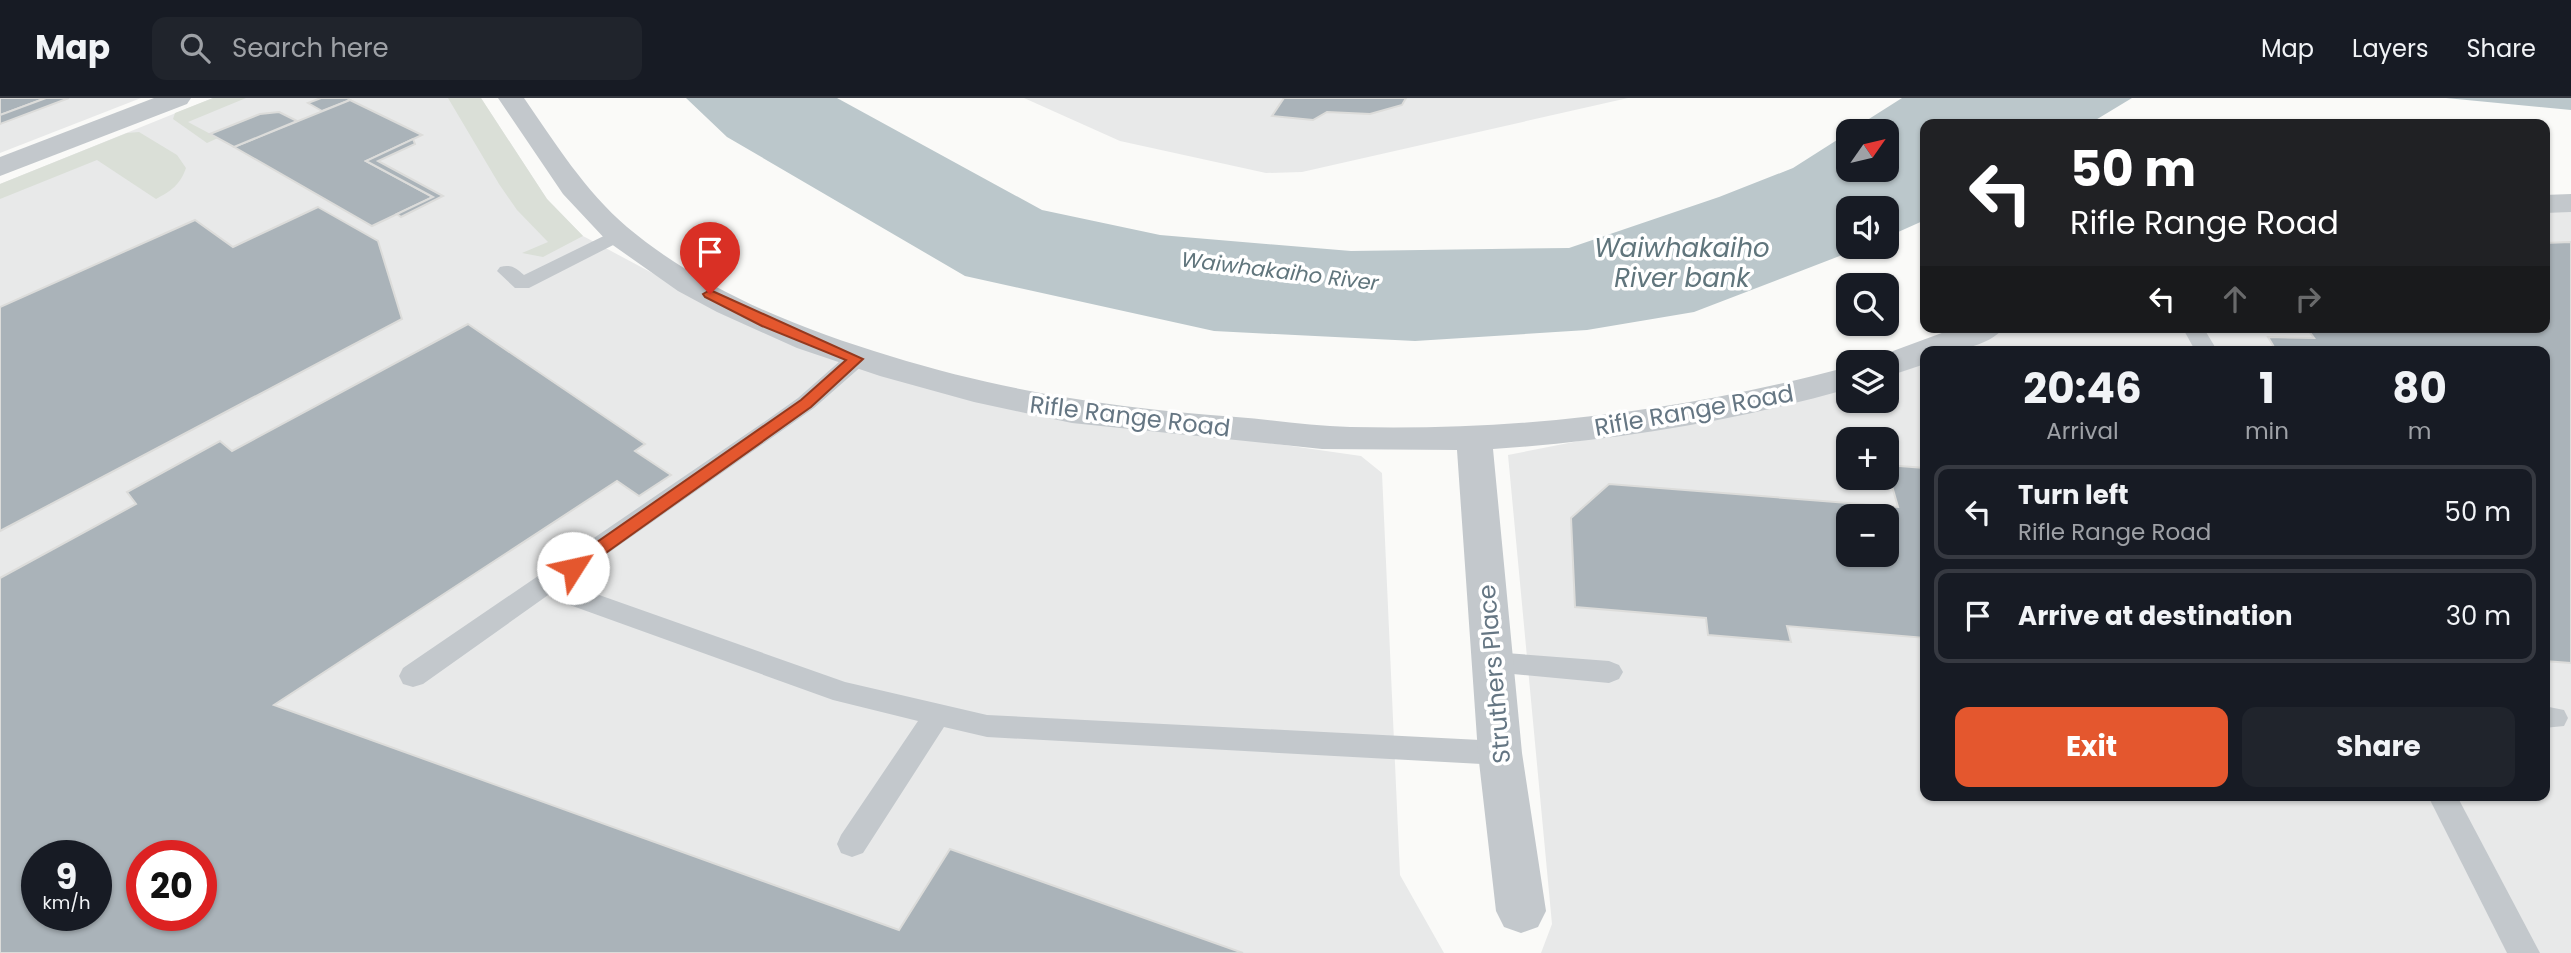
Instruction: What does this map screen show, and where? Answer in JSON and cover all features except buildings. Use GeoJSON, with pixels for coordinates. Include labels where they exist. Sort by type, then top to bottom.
{"type":"FeatureCollection","features":[{"type":"Feature","properties":{"kind":"street"},"geometry":{"type":"LineString","coordinates":[[0,167],[177,98]]}},
{"type":"Feature","properties":{"kind":"street","name":"Rifle Range Road"},"geometry":{"type":"LineString","coordinates":[[511,98],[573,190],[618,235],[657,263],[766,323],[856,359],[1017,402],[1128,421],[1350,439],[1474,437],[1620,426],[1721,410],[1836,381]]}},
{"type":"Feature","properties":{"kind":"street"},"geometry":{"type":"LineString","coordinates":[[2550,204],[2571,204]]}},
{"type":"Feature","properties":{"kind":"street"},"geometry":{"type":"LineString","coordinates":[[1940,346],[1973,333]]}},
{"type":"Feature","properties":{"kind":"street"},"geometry":{"type":"LineString","coordinates":[[1899,361],[1920,354]]}},
{"type":"Feature","properties":{"kind":"street","name":"Struthers Place"},"geometry":{"type":"LineString","coordinates":[[1474,437],[1500,753],[1521,911]]}},
{"type":"Feature","properties":{"kind":"lane"},"geometry":{"type":"LineString","coordinates":[[507,271],[523,284],[618,235]]}},
{"type":"Feature","properties":{"kind":"lane"},"geometry":{"type":"LineString","coordinates":[[413,676],[806,404],[856,359]]}},
{"type":"Feature","properties":{"kind":"lane"},"geometry":{"type":"LineString","coordinates":[[552,582],[576,597],[843,692],[987,726],[1500,753]]}},
{"type":"Feature","properties":{"kind":"lane"},"geometry":{"type":"LineString","coordinates":[[1492,662],[1609,672]]}},
{"type":"Feature","properties":{"kind":"lane"},"geometry":{"type":"LineString","coordinates":[[852,844],[938,714]]}},
{"type":"Feature","properties":{"kind":"lane"},"geometry":{"type":"LineString","coordinates":[[2445,801],[2524,953]]}},
{"type":"Feature","properties":{"kind":"shaded area"},"geometry":{"type":"Polygon","coordinates":[[[0,98],[141,98],[0,153],[0,98]]]}},
{"type":"Feature","properties":{"kind":"shaded area"},"geometry":{"type":"Polygon","coordinates":[[[213,98],[481,98],[547,199],[583,236],[714,306],[1031,409],[1361,456],[1382,473],[1400,875],[1444,953],[0,953],[0,184],[213,98]]]}},
{"type":"Feature","properties":{"kind":"shaded area"},"geometry":{"type":"Polygon","coordinates":[[[213,98],[246,98],[188,122],[218,138],[207,143],[173,119],[175,113],[213,98]]]}},
{"type":"Feature","properties":{"kind":"shaded area"},"geometry":{"type":"Polygon","coordinates":[[[448,98],[481,98],[547,199],[583,236],[543,257],[522,253],[548,242],[517,210],[448,98]]]}},
{"type":"Feature","properties":{"kind":"shaded area"},"geometry":{"type":"Polygon","coordinates":[[[1024,98],[1628,98],[1302,172],[1266,173],[1120,141],[1024,98]]]}},
{"type":"Feature","properties":{"kind":"shaded area"},"geometry":{"type":"Polygon","coordinates":[[[139,132],[177,155],[186,168],[174,187],[156,199],[97,160],[0,199],[0,184],[127,133],[139,132]]]}},
{"type":"Feature","properties":{"kind":"shaded area"},"geometry":{"type":"Polygon","coordinates":[[[2571,207],[2571,953],[1541,953],[1552,924],[1508,455],[1836,390],[1836,413],[1899,413],[1899,367],[1920,358],[1920,801],[2550,801],[2550,346],[1949,346],[1980,333],[2550,333],[2550,208],[2571,207]]]}},
{"type":"Feature","properties":{"kind":"water","name":"Waiwhakaiho River bank"},"geometry":{"type":"Polygon","coordinates":[[[686,98],[837,98],[1042,210],[1160,235],[1351,251],[1569,248],[1719,197],[1793,168],[1836,141],[1836,182],[1899,182],[1899,119],[1869,119],[1902,98],[2132,98],[2097,119],[1920,119],[1920,222],[1899,232],[1899,196],[1836,196],[1836,257],[1694,312],[1587,330],[1415,341],[1214,331],[965,276],[727,137],[686,98]]]}},
{"type":"Feature","properties":{"kind":"water"},"geometry":{"type":"Polygon","coordinates":[[[2446,98],[2571,98],[2571,110],[2446,98]]]}},
{"type":"Feature","properties":{"kind":"route"},"geometry":{"type":"LineString","coordinates":[[573,568],[806,404],[856,359],[766,323],[710,294]]}},
{"type":"Feature","properties":{"kind":"water label","name":"Waiwhakaiho River"},"geometry":{"type":"Point","coordinates":[1280,271]}}]}
